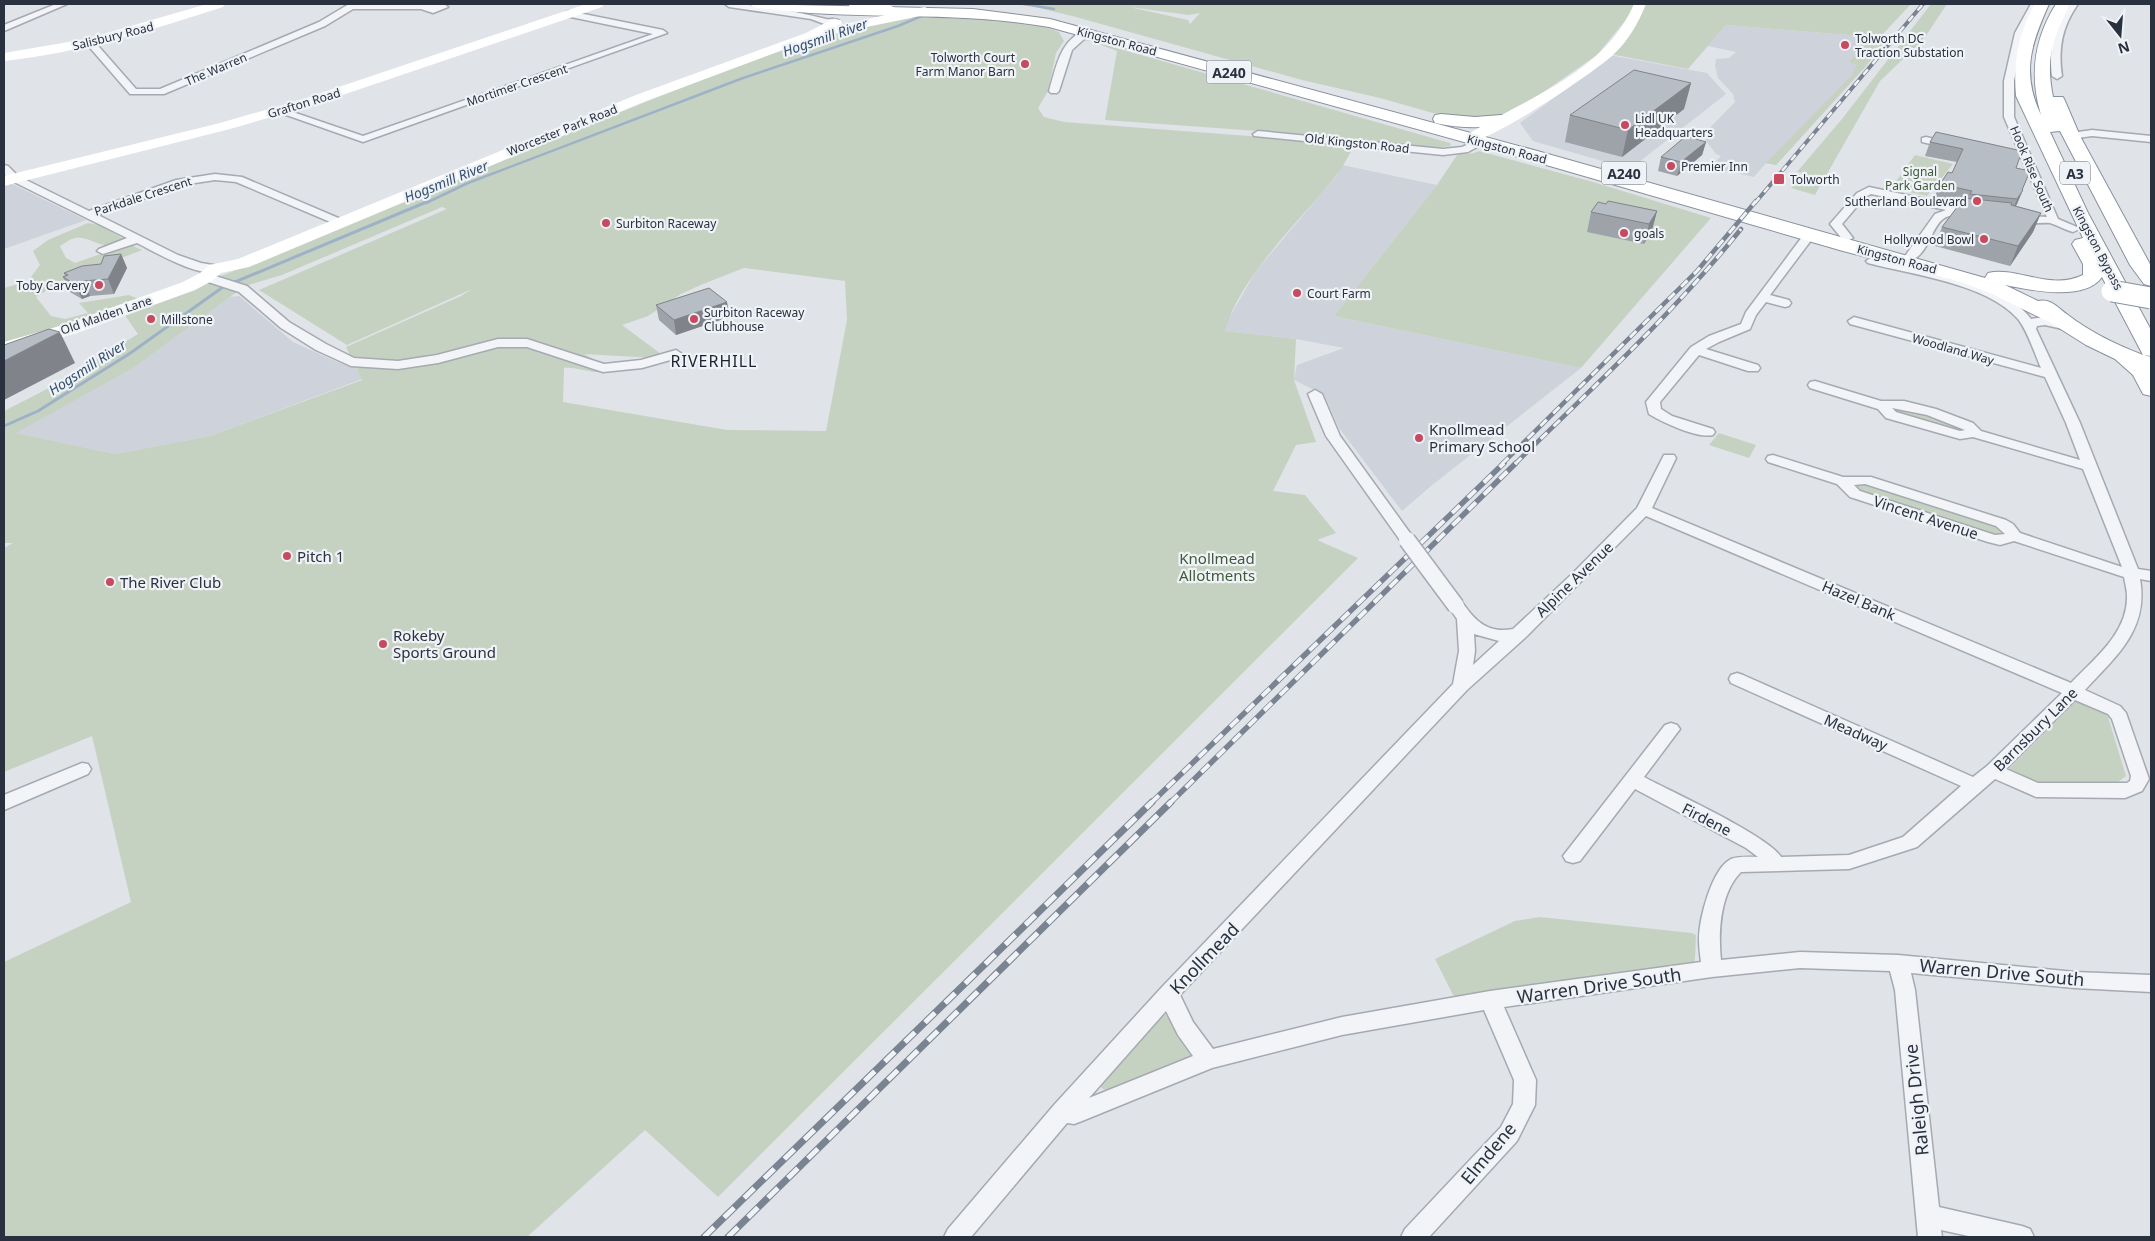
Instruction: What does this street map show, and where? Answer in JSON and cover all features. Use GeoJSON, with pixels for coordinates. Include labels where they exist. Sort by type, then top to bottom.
{"type":"FeatureCollection","features":[{"type":"Feature","properties":{"kind":"highway","name":"A240"},"geometry":{"type":"LineString","coordinates":[[758,4],[841,13],[893,15],[926,9]]}},
{"type":"Feature","properties":{"kind":"highway","name":"A240"},"geometry":{"type":"LineString","coordinates":[[805,4],[841,13],[952,8]]}},
{"type":"Feature","properties":{"kind":"highway","name":"Kingston Bypass"},"geometry":{"type":"LineString","coordinates":[[2042,4],[2030,25],[2024,44],[2022,77],[2024,96],[2078,214],[2150,359]]}},
{"type":"Feature","properties":{"kind":"highway","name":"Kingston Bypass"},"geometry":{"type":"LineString","coordinates":[[2063,4],[2047,34],[2042,49],[2042,88],[2057,136],[2151,314]]}},
{"type":"Feature","properties":{"kind":"highway","name":"Kingston Road"},"geometry":{"type":"LineString","coordinates":[[952,8],[1031,19],[1087,33],[1482,137],[1911,256],[1995,277],[2037,285],[2069,286]]}},
{"type":"Feature","properties":{"kind":"highway","name":"Kingston Road"},"geometry":{"type":"LineString","coordinates":[[952,8],[1008,9],[1063,19],[1418,115],[1482,137]]}},
{"type":"Feature","properties":{"kind":"highway"},"geometry":{"type":"LineString","coordinates":[[2042,63],[2048,82],[2072,136],[2140,265],[2151,280]]}},
{"type":"Feature","properties":{"kind":"highway"},"geometry":{"type":"LineString","coordinates":[[2024,96],[2026,126],[2031,143],[2060,208],[2094,270],[2093,276],[2089,280],[2069,286]]}},
{"type":"Feature","properties":{"kind":"highway"},"geometry":{"type":"LineString","coordinates":[[1418,115],[1464,121],[1505,122],[1514,136],[1530,150]]}},
{"type":"Feature","properties":{"kind":"highway","name":"Kingston Road"},"geometry":{"type":"LineString","coordinates":[[1530,150],[1809,235],[1980,282],[2065,323]]}},
{"type":"Feature","properties":{"kind":"highway","name":"A240"},"geometry":{"type":"LineString","coordinates":[[2150,359],[2119,353],[2065,323],[2042,304],[2041,296],[2049,289],[2069,286],[2112,290],[2151,298]]}},
{"type":"Feature","properties":{"kind":"highway"},"geometry":{"type":"LineString","coordinates":[[2119,353],[2143,372],[2151,389]]}},
{"type":"Feature","properties":{"kind":"street"},"geometry":{"type":"LineString","coordinates":[[4,28],[62,4]]}},
{"type":"Feature","properties":{"kind":"street","name":"Salisbury Road"},"geometry":{"type":"LineString","coordinates":[[4,56],[90,42],[156,25],[219,4]]}},
{"type":"Feature","properties":{"kind":"street","name":"Grafton Road"},"geometry":{"type":"LineString","coordinates":[[7,175],[280,111],[598,4]]}},
{"type":"Feature","properties":{"kind":"street"},"geometry":{"type":"LineString","coordinates":[[729,4],[813,17],[827,22],[841,13],[884,8],[893,15]]}},
{"type":"Feature","properties":{"kind":"street"},"geometry":{"type":"LineString","coordinates":[[1482,137],[1579,77],[1623,35],[1640,4]]}},
{"type":"Feature","properties":{"kind":"street","name":"Hook Rise South"},"geometry":{"type":"LineString","coordinates":[[2035,4],[2019,33],[2009,81],[2009,117],[2053,218],[2051,220]]}},
{"type":"Feature","properties":{"kind":"street"},"geometry":{"type":"LineString","coordinates":[[2057,76],[2054,57],[2056,36],[2067,13],[2074,4]]}},
{"type":"Feature","properties":{"kind":"street"},"geometry":{"type":"LineString","coordinates":[[354,5],[427,6]]}},
{"type":"Feature","properties":{"kind":"street","name":"The Warren"},"geometry":{"type":"LineString","coordinates":[[90,42],[130,90],[140,93],[156,93],[169,90],[308,30],[354,5]]}},
{"type":"Feature","properties":{"kind":"street"},"geometry":{"type":"LineString","coordinates":[[841,13],[841,27],[850,28]]}},
{"type":"Feature","properties":{"kind":"street"},"geometry":{"type":"LineString","coordinates":[[811,36],[841,13]]}},
{"type":"Feature","properties":{"kind":"street","name":"Mortimer Crescent"},"geometry":{"type":"LineString","coordinates":[[280,111],[364,141],[668,33],[569,14]]}},
{"type":"Feature","properties":{"kind":"street"},"geometry":{"type":"LineString","coordinates":[[811,36],[850,28],[893,15]]}},
{"type":"Feature","properties":{"kind":"street"},"geometry":{"type":"LineString","coordinates":[[4,17],[24,20]]}},
{"type":"Feature","properties":{"kind":"street"},"geometry":{"type":"LineString","coordinates":[[1054,91],[1066,49],[1072,42],[1087,33]]}},
{"type":"Feature","properties":{"kind":"street","name":"Worcester Park Road"},"geometry":{"type":"LineString","coordinates":[[213,275],[641,98],[811,36]]}},
{"type":"Feature","properties":{"kind":"street"},"geometry":{"type":"LineString","coordinates":[[2072,136],[2092,133],[2151,139]]}},
{"type":"Feature","properties":{"kind":"street","name":"Old Kingston Road"},"geometry":{"type":"LineString","coordinates":[[1258,134],[1437,152],[1455,152],[1482,137]]}},
{"type":"Feature","properties":{"kind":"street"},"geometry":{"type":"LineString","coordinates":[[1926,140],[1964,148]]}},
{"type":"Feature","properties":{"kind":"street"},"geometry":{"type":"LineString","coordinates":[[2011,159],[2030,163]]}},
{"type":"Feature","properties":{"kind":"street"},"geometry":{"type":"LineString","coordinates":[[7,175],[243,289],[285,325],[351,362],[398,365],[422,362],[498,343],[527,344],[544,347],[603,368],[642,364],[676,354]]}},
{"type":"Feature","properties":{"kind":"street","name":"Parkdale Crescent"},"geometry":{"type":"LineString","coordinates":[[88,215],[180,182],[215,177],[238,179],[339,222]]}},
{"type":"Feature","properties":{"kind":"street"},"geometry":{"type":"LineString","coordinates":[[1847,238],[1836,224],[1863,193],[1885,192],[1948,207],[1958,212]]}},
{"type":"Feature","properties":{"kind":"street"},"geometry":{"type":"LineString","coordinates":[[1911,256],[1939,216],[1958,212],[1984,214]]}},
{"type":"Feature","properties":{"kind":"street"},"geometry":{"type":"LineString","coordinates":[[2002,216],[2037,221],[2051,220],[2073,229]]}},
{"type":"Feature","properties":{"kind":"street"},"geometry":{"type":"LineString","coordinates":[[1708,432],[1667,419],[1654,411],[1653,402],[1696,350],[1714,339],[1746,326],[1750,315],[1809,235]]}},
{"type":"Feature","properties":{"kind":"street"},"geometry":{"type":"LineString","coordinates":[[102,251],[137,239]]}},
{"type":"Feature","properties":{"kind":"street","name":"Barnsbury Lane"},"geometry":{"type":"LineString","coordinates":[[1712,969],[1710,936],[1712,916],[1728,871],[1736,865],[1849,862],[1910,842],[1975,785],[1993,772],[2074,692],[2120,642],[2132,616],[2135,597],[2130,562],[2109,519],[2073,423],[2025,319],[2014,307],[1990,293],[1872,261]]}},
{"type":"Feature","properties":{"kind":"street","name":"Old Malden Lane"},"geometry":{"type":"LineString","coordinates":[[4,348],[88,322],[189,286],[213,275]]}},
{"type":"Feature","properties":{"kind":"street"},"geometry":{"type":"LineString","coordinates":[[1763,297],[1785,303]]}},
{"type":"Feature","properties":{"kind":"street","name":"Woodland Way"},"geometry":{"type":"LineString","coordinates":[[1854,321],[2052,375]]}},
{"type":"Feature","properties":{"kind":"street"},"geometry":{"type":"LineString","coordinates":[[2030,329],[2032,323],[2040,321],[2065,323]]}},
{"type":"Feature","properties":{"kind":"street"},"geometry":{"type":"LineString","coordinates":[[1696,350],[1753,368]]}},
{"type":"Feature","properties":{"kind":"street"},"geometry":{"type":"LineString","coordinates":[[1815,385],[1884,406],[1889,414],[1960,436],[1974,433],[2073,463],[2089,466]]}},
{"type":"Feature","properties":{"kind":"street"},"geometry":{"type":"LineString","coordinates":[[1315,394],[1334,436],[1461,613],[1480,632],[1495,636],[1507,636],[1521,632]]}},
{"type":"Feature","properties":{"kind":"street","name":"Alpine Avenue"},"geometry":{"type":"LineString","coordinates":[[1461,686],[1521,632],[1644,510],[1668,458]]}},
{"type":"Feature","properties":{"kind":"street","name":"Vincent Avenue"},"geometry":{"type":"LineString","coordinates":[[1773,459],[1842,481],[1866,480],[2001,523],[2008,527],[2015,536],[2131,574],[2151,576]]}},
{"type":"Feature","properties":{"kind":"street","name":"Hazel Bank"},"geometry":{"type":"LineString","coordinates":[[1644,510],[2114,710],[2120,717],[2140,781],[2134,789],[2125,791],[2036,790],[1993,772]]}},
{"type":"Feature","properties":{"kind":"street"},"geometry":{"type":"LineString","coordinates":[[1461,613],[1467,650],[1461,686]]}},
{"type":"Feature","properties":{"kind":"street","name":"Meadway"},"geometry":{"type":"LineString","coordinates":[[1737,679],[1975,785]]}},
{"type":"Feature","properties":{"kind":"street","name":"Knollmead"},"geometry":{"type":"LineString","coordinates":[[956,1237],[1062,1112],[1169,993],[1461,686]]}},
{"type":"Feature","properties":{"kind":"street"},"geometry":{"type":"LineString","coordinates":[[1572,856],[1671,729]]}},
{"type":"Feature","properties":{"kind":"street"},"geometry":{"type":"LineString","coordinates":[[4,803],[82,769]]}},
{"type":"Feature","properties":{"kind":"street","name":"Firdene"},"geometry":{"type":"LineString","coordinates":[[1633,780],[1753,843],[1772,858],[1776,865]]}},
{"type":"Feature","properties":{"kind":"street","name":"Warren Drive South"},"geometry":{"type":"LineString","coordinates":[[1062,1112],[1074,1114],[1209,1059],[1342,1026],[1490,1000],[1712,969],[1800,960],[1898,963],[2075,980],[2151,983]]}},
{"type":"Feature","properties":{"kind":"street","name":"Raleigh Drive"},"geometry":{"type":"LineString","coordinates":[[1898,963],[1905,990],[1929,1226]]}},
{"type":"Feature","properties":{"kind":"street"},"geometry":{"type":"LineString","coordinates":[[1169,993],[1174,1008],[1188,1034],[1209,1059]]}},
{"type":"Feature","properties":{"kind":"street","name":"Elmdene"},"geometry":{"type":"LineString","coordinates":[[1413,1237],[1509,1134],[1524,1105],[1525,1080],[1490,1000]]}},
{"type":"Feature","properties":{"kind":"street"},"geometry":{"type":"LineString","coordinates":[[1929,1226],[2022,1237]]}},
{"type":"Feature","properties":{"kind":"shaded area"},"geometry":{"type":"Polygon","coordinates":[[[1726,25],[1873,37],[1850,62],[1866,66],[1776,165],[1766,163],[1754,177],[1710,167],[1721,156],[1716,154],[1702,136],[1735,102],[1733,94],[1718,78],[1715,66],[1716,59],[1729,58],[1736,52],[1708,46],[1726,25]]]}},
{"type":"Feature","properties":{"kind":"shaded area"},"geometry":{"type":"Polygon","coordinates":[[[1609,55],[1707,73],[1726,94],[1630,169],[1533,141],[1520,123],[1588,73],[1609,55]]]}},
{"type":"Feature","properties":{"kind":"shaded area"},"geometry":{"type":"Polygon","coordinates":[[[1342,165],[1437,185],[1334,316],[1581,368],[1402,511],[1339,428],[1324,395],[1294,380],[1297,365],[1344,348],[1296,339],[1225,331],[1228,320],[1256,271],[1337,175],[1342,165]]]}},
{"type":"Feature","properties":{"kind":"shaded area"},"geometry":{"type":"Polygon","coordinates":[[[6,181],[86,220],[4,249],[4,182],[6,181]]]}},
{"type":"Feature","properties":{"kind":"shaded area"},"geometry":{"type":"Polygon","coordinates":[[[239,296],[293,342],[337,362],[356,368],[362,379],[210,436],[115,454],[15,433],[135,367],[230,297],[239,296]]]}},
{"type":"Feature","properties":{"kind":"green space"},"geometry":{"type":"Polygon","coordinates":[[[1009,4],[1635,4],[1633,11],[1597,55],[1529,102],[1506,115],[1496,117],[1433,113],[1380,98],[1302,80],[1031,6],[1009,4]],[[1129,7],[1188,20],[1190,24],[1200,13],[1189,15],[1129,7]]]}},
{"type":"Feature","properties":{"kind":"green space"},"geometry":{"type":"Polygon","coordinates":[[[1644,4],[1911,4],[1880,37],[1886,41],[1866,66],[1776,165],[1766,163],[1851,76],[1857,65],[1849,62],[1872,37],[1726,25],[1688,69],[1610,54],[1644,4]]]}},
{"type":"Feature","properties":{"kind":"green space"},"geometry":{"type":"Polygon","coordinates":[[[1931,4],[1947,4],[1923,40],[1880,81],[1815,195],[1791,188],[1803,173],[1797,172],[1842,119],[1931,4]]]}},
{"type":"Feature","properties":{"kind":"green space","name":"Knollmead Allotments"},"geometry":{"type":"Polygon","coordinates":[[[913,16],[1006,19],[1025,22],[1059,32],[1064,41],[1056,53],[1048,91],[1038,108],[1044,117],[1064,122],[1355,144],[1335,177],[1257,270],[1233,310],[1225,331],[1296,339],[1294,380],[1316,442],[1296,445],[1273,491],[1305,495],[1336,533],[1317,540],[1358,558],[718,1197],[645,1130],[527,1237],[4,1237],[4,962],[131,902],[92,736],[4,772],[4,548],[13,543],[4,543],[4,411],[55,385],[138,334],[124,314],[262,260],[473,170],[765,55],[815,38],[913,16]],[[442,207],[282,275],[245,286],[135,367],[16,433],[115,454],[210,436],[362,380],[346,347],[461,296],[472,289],[347,345],[259,290],[447,209],[442,207]],[[744,268],[681,294],[648,316],[622,325],[661,354],[654,358],[584,354],[601,363],[598,368],[603,370],[602,372],[597,372],[564,368],[563,402],[727,430],[826,431],[847,320],[845,281],[744,268]]]}},
{"type":"Feature","properties":{"kind":"green space"},"geometry":{"type":"Polygon","coordinates":[[[1088,40],[1450,143],[1451,146],[1433,148],[1273,132],[1105,120],[1117,51],[1091,41],[1084,41],[1088,40]]]}},
{"type":"Feature","properties":{"kind":"green space"},"geometry":{"type":"Polygon","coordinates":[[[1479,151],[1593,182],[1711,218],[1581,368],[1334,316],[1437,185],[1457,155],[1479,151]]]}},
{"type":"Feature","properties":{"kind":"green space","name":"Signal Park Garden"},"geometry":{"type":"Polygon","coordinates":[[[1915,155],[1953,164],[1927,196],[1891,188],[1915,155]]]}},
{"type":"Feature","properties":{"kind":"green space"},"geometry":{"type":"Polygon","coordinates":[[[88,223],[99,225],[124,239],[118,244],[106,246],[82,238],[71,239],[60,246],[66,258],[75,263],[129,244],[142,250],[62,281],[36,297],[51,316],[65,319],[88,313],[79,303],[129,295],[141,300],[4,346],[4,288],[28,281],[40,265],[33,251],[48,240],[88,223]]]}},
{"type":"Feature","properties":{"kind":"green space"},"geometry":{"type":"Polygon","coordinates":[[[1903,407],[1968,428],[1965,433],[1896,415],[1891,408],[1903,407]]]}},
{"type":"Feature","properties":{"kind":"green space"},"geometry":{"type":"Polygon","coordinates":[[[1719,433],[1756,445],[1749,458],[1709,445],[1719,433]]]}},
{"type":"Feature","properties":{"kind":"green space"},"geometry":{"type":"Polygon","coordinates":[[[1863,482],[1999,526],[2006,535],[2000,537],[1864,495],[1854,485],[1863,482]]]}},
{"type":"Feature","properties":{"kind":"green space"},"geometry":{"type":"Polygon","coordinates":[[[2078,699],[2102,711],[2108,717],[2126,776],[2118,782],[2029,783],[2007,771],[2078,699]]]}},
{"type":"Feature","properties":{"kind":"green space"},"geometry":{"type":"Polygon","coordinates":[[[1540,917],[1692,933],[1696,935],[1695,959],[1694,962],[1457,998],[1453,995],[1435,959],[1515,921],[1540,917]]]}},
{"type":"Feature","properties":{"kind":"green space"},"geometry":{"type":"Polygon","coordinates":[[[1162,1015],[1166,1015],[1193,1058],[1106,1090],[1103,1089],[1099,1085],[1162,1015]]]}},
{"type":"Feature","properties":{"kind":"building"},"geometry":{"type":"Polygon","coordinates":[[[1634,70],[1691,83],[1628,130],[1570,115],[1634,70]]]}},
{"type":"Feature","properties":{"kind":"building"},"geometry":{"type":"Polygon","coordinates":[[[1936,132],[2022,151],[2016,168],[2030,171],[2023,190],[2017,199],[1970,194],[1972,191],[1940,184],[1948,172],[1952,173],[1963,149],[1930,142],[1936,132]]]}},
{"type":"Feature","properties":{"kind":"building"},"geometry":{"type":"Polygon","coordinates":[[[1686,136],[1706,142],[1681,162],[1661,157],[1686,136]]]}},
{"type":"Feature","properties":{"kind":"building"},"geometry":{"type":"Polygon","coordinates":[[[1964,198],[2012,203],[2011,205],[2041,213],[2018,246],[1942,227],[1964,198]]]}},
{"type":"Feature","properties":{"kind":"building"},"geometry":{"type":"Polygon","coordinates":[[[1608,201],[1657,211],[1649,224],[1591,212],[1598,202],[1606,204],[1608,201]]]}},
{"type":"Feature","properties":{"kind":"building"},"geometry":{"type":"Polygon","coordinates":[[[121,254],[108,279],[83,281],[75,284],[63,277],[68,275],[64,273],[82,266],[101,264],[104,256],[121,254]]]}},
{"type":"Feature","properties":{"kind":"building"},"geometry":{"type":"Polygon","coordinates":[[[709,288],[727,302],[674,320],[656,305],[709,288]]]}},
{"type":"Feature","properties":{"kind":"building"},"geometry":{"type":"Polygon","coordinates":[[[49,329],[60,332],[4,361],[4,345],[49,329]]]}},
{"type":"Feature","properties":{"kind":"waterway"},"geometry":{"type":"LineString","coordinates":[[1024,4],[1054,9]]}},
{"type":"Feature","properties":{"kind":"waterway","name":"Hogsmill River"},"geometry":{"type":"LineString","coordinates":[[426,203],[468,183],[743,78],[898,26],[924,15]]}},
{"type":"Feature","properties":{"kind":"waterway","name":"Hogsmill River"},"geometry":{"type":"LineString","coordinates":[[4,426],[38,411],[129,354],[223,287],[429,201]]}},
{"type":"Feature","properties":{"kind":"railway"},"geometry":{"type":"LineString","coordinates":[[1755,203],[1923,4]]}},
{"type":"Feature","properties":{"kind":"railway"},"geometry":{"type":"LineString","coordinates":[[1502,464],[1697,271],[1756,201]]}},
{"type":"Feature","properties":{"kind":"railway"},"geometry":{"type":"LineString","coordinates":[[1515,464],[1660,321],[1741,229]]}},
{"type":"Feature","properties":{"kind":"railway"},"geometry":{"type":"LineString","coordinates":[[1151,803],[1504,463]]}},
{"type":"Feature","properties":{"kind":"railway"},"geometry":{"type":"LineString","coordinates":[[1170,803],[1516,463]]}},
{"type":"Feature","properties":{"kind":"railway"},"geometry":{"type":"LineString","coordinates":[[704,1237],[1152,802]]}},
{"type":"Feature","properties":{"kind":"railway"},"geometry":{"type":"LineString","coordinates":[[728,1237],[1171,802]]}},
{"type":"Feature","properties":{"kind":"place","name":"Tolworth DC Traction Substation"},"geometry":{"type":"Point","coordinates":[1845,45]}},
{"type":"Feature","properties":{"kind":"place","name":"Tolworth Court Farm Manor Barn"},"geometry":{"type":"Point","coordinates":[1025,64]}},
{"type":"Feature","properties":{"kind":"place","name":"Lidl UK Headquarters"},"geometry":{"type":"Point","coordinates":[1625,125]}},
{"type":"Feature","properties":{"kind":"place","name":"Premier Inn"},"geometry":{"type":"Point","coordinates":[1671,166]}},
{"type":"Feature","properties":{"kind":"place","name":"Tolworth"},"geometry":{"type":"Point","coordinates":[1779,179]}},
{"type":"Feature","properties":{"kind":"place","name":"Sutherland Boulevard"},"geometry":{"type":"Point","coordinates":[1977,201]}},
{"type":"Feature","properties":{"kind":"place","name":"Surbiton Raceway"},"geometry":{"type":"Point","coordinates":[606,223]}},
{"type":"Feature","properties":{"kind":"place","name":"goals"},"geometry":{"type":"Point","coordinates":[1624,233]}},
{"type":"Feature","properties":{"kind":"place","name":"Hollywood Bowl"},"geometry":{"type":"Point","coordinates":[1984,239]}},
{"type":"Feature","properties":{"kind":"place","name":"Toby Carvery"},"geometry":{"type":"Point","coordinates":[99,285]}},
{"type":"Feature","properties":{"kind":"place","name":"Court Farm"},"geometry":{"type":"Point","coordinates":[1297,293]}},
{"type":"Feature","properties":{"kind":"place","name":"Millstone"},"geometry":{"type":"Point","coordinates":[151,319]}},
{"type":"Feature","properties":{"kind":"place","name":"Surbiton Raceway Clubhouse"},"geometry":{"type":"Point","coordinates":[694,319]}},
{"type":"Feature","properties":{"kind":"place","name":"Knollmead Primary School"},"geometry":{"type":"Point","coordinates":[1419,438]}},
{"type":"Feature","properties":{"kind":"place","name":"Pitch 1"},"geometry":{"type":"Point","coordinates":[287,556]}},
{"type":"Feature","properties":{"kind":"place","name":"The River Club"},"geometry":{"type":"Point","coordinates":[110,582]}},
{"type":"Feature","properties":{"kind":"place","name":"Rokeby Sports Ground"},"geometry":{"type":"Point","coordinates":[383,644]}},
{"type":"Feature","properties":{"kind":"district","name":"RIVERHILL"},"geometry":{"type":"Point","coordinates":[714,361]}}]}
